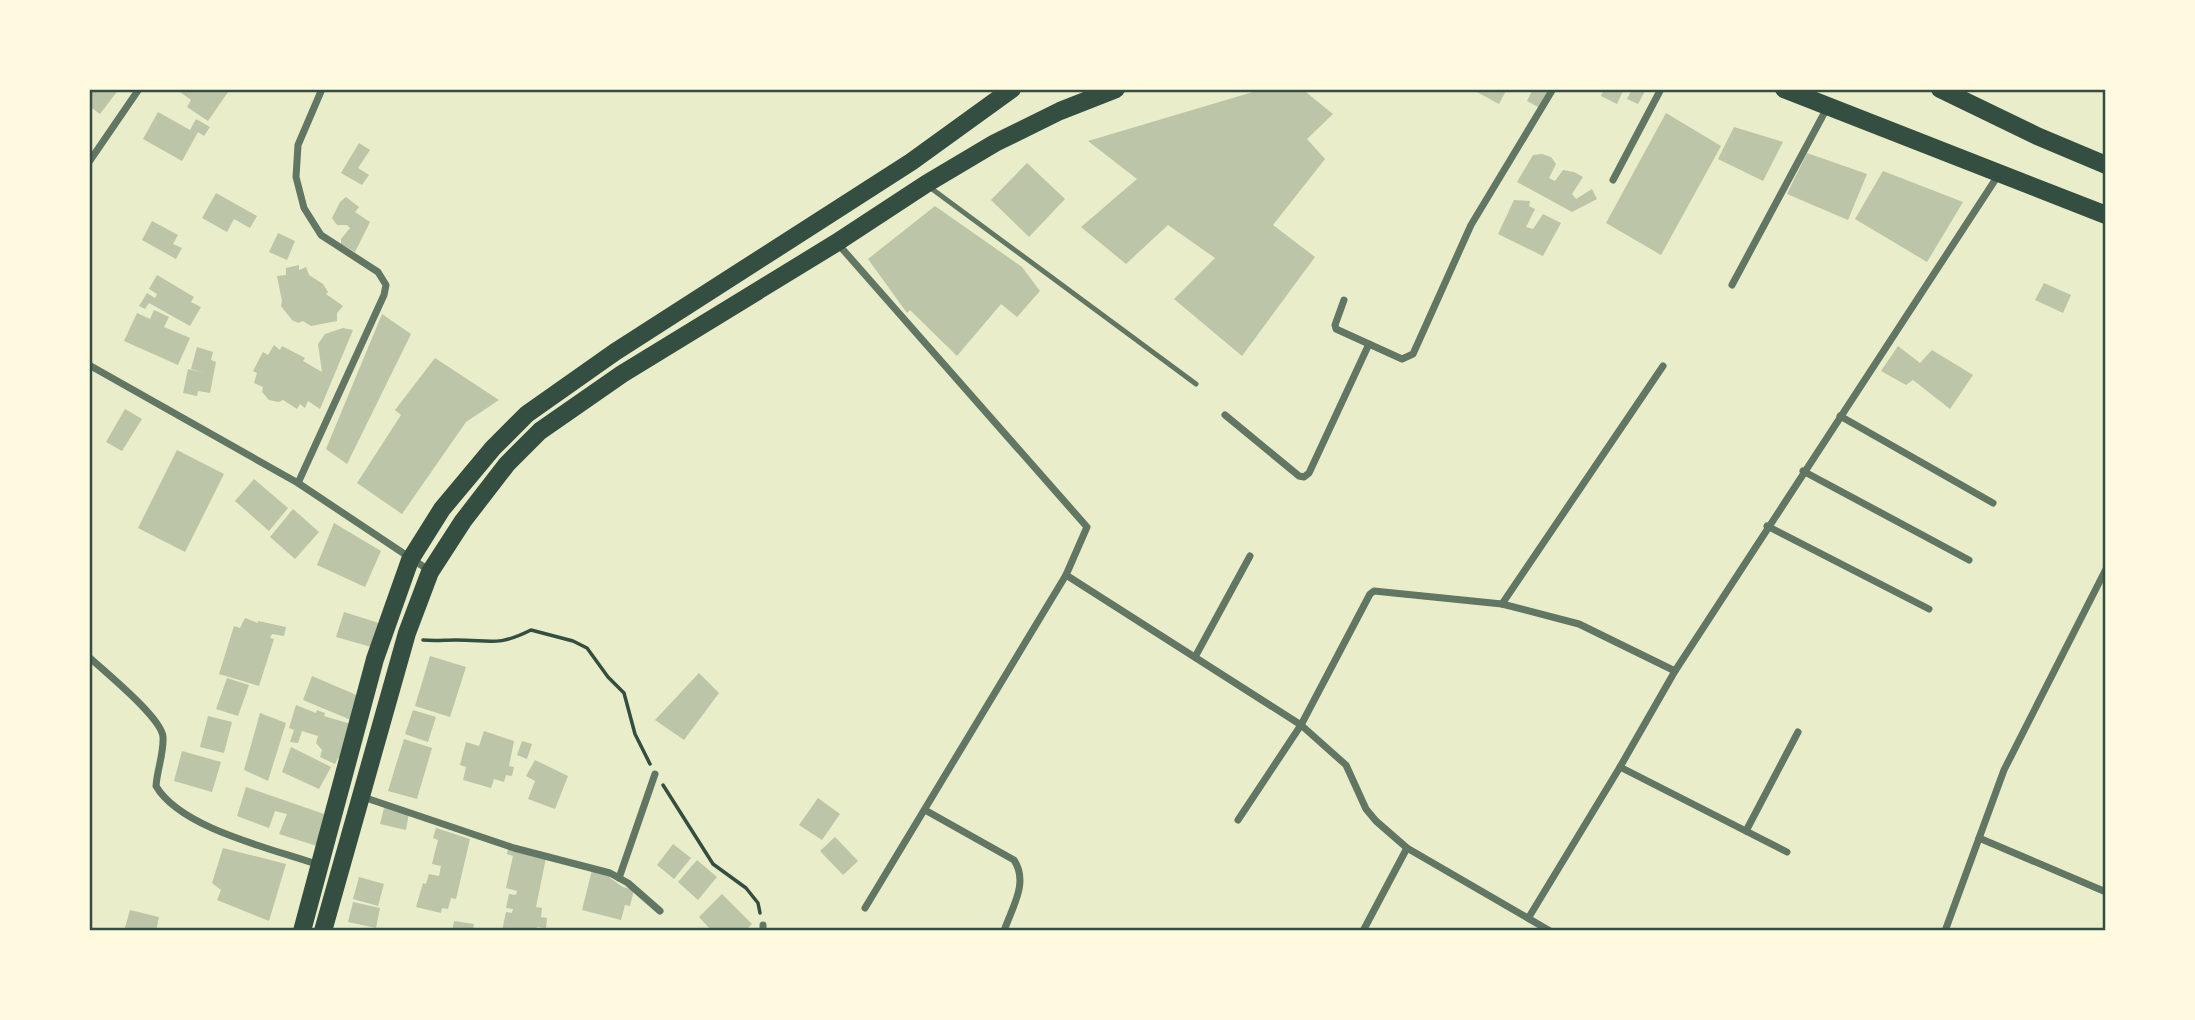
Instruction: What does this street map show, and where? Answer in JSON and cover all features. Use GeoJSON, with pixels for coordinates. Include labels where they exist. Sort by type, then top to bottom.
{"type":"FeatureCollection","features":[{"type":"Feature","properties":{"kind":"main road"},"geometry":{"type":"LineString","coordinates":[[302,931],[374,659],[410,560],[442,509],[493,448],[527,414],[615,352],[912,162],[1012,89]]}},
{"type":"Feature","properties":{"kind":"main road"},"geometry":{"type":"LineString","coordinates":[[323,931],[359,795],[407,633],[430,572],[463,521],[507,464],[540,431],[622,374],[836,243],[926,184],[995,144],[1060,111],[1116,89]]}},
{"type":"Feature","properties":{"kind":"main road"},"geometry":{"type":"LineString","coordinates":[[1784,89],[2106,215]]}},
{"type":"Feature","properties":{"kind":"main road"},"geometry":{"type":"LineString","coordinates":[[1943,90],[2036,136],[2106,165]]}},
{"type":"Feature","properties":{"kind":"main road"},"geometry":{"type":"LineString","coordinates":[[615,352],[622,374]]}},
{"type":"Feature","properties":{"kind":"street"},"geometry":{"type":"LineString","coordinates":[[89,162],[139,89]]}},
{"type":"Feature","properties":{"kind":"street"},"geometry":{"type":"LineString","coordinates":[[298,483],[384,295],[386,285],[377,272],[321,235],[304,208],[296,177],[298,145],[322,89]]}},
{"type":"Feature","properties":{"kind":"street"},"geometry":{"type":"LineString","coordinates":[[1344,300],[1336,329],[1402,359],[1413,354],[1471,225],[1553,89]]}},
{"type":"Feature","properties":{"kind":"street"},"geometry":{"type":"LineString","coordinates":[[1613,180],[1661,89]]}},
{"type":"Feature","properties":{"kind":"street"},"geometry":{"type":"LineString","coordinates":[[1732,285],[1828,106]]}},
{"type":"Feature","properties":{"kind":"street"},"geometry":{"type":"LineString","coordinates":[[1529,917],[1675,671],[1999,174]]}},
{"type":"Feature","properties":{"kind":"street"},"geometry":{"type":"LineString","coordinates":[[836,243],[1084,522],[1086,531],[1066,575],[865,908]]}},
{"type":"Feature","properties":{"kind":"street"},"geometry":{"type":"LineString","coordinates":[[1225,415],[1299,476],[1304,477],[1309,473],[1368,344]]}},
{"type":"Feature","properties":{"kind":"street"},"geometry":{"type":"LineString","coordinates":[[89,365],[298,483],[430,572]]}},
{"type":"Feature","properties":{"kind":"street"},"geometry":{"type":"LineString","coordinates":[[1502,604],[1663,366]]}},
{"type":"Feature","properties":{"kind":"street"},"geometry":{"type":"LineString","coordinates":[[1840,416],[1993,503]]}},
{"type":"Feature","properties":{"kind":"street"},"geometry":{"type":"LineString","coordinates":[[1803,471],[1969,560]]}},
{"type":"Feature","properties":{"kind":"street"},"geometry":{"type":"LineString","coordinates":[[1768,526],[1929,608]]}},
{"type":"Feature","properties":{"kind":"street"},"geometry":{"type":"LineString","coordinates":[[1195,657],[1250,556]]}},
{"type":"Feature","properties":{"kind":"street"},"geometry":{"type":"LineString","coordinates":[[1945,931],[2004,770],[2106,569]]}},
{"type":"Feature","properties":{"kind":"street"},"geometry":{"type":"LineString","coordinates":[[1066,575],[1301,725],[1346,765],[1366,809],[1407,848],[1550,931]]}},
{"type":"Feature","properties":{"kind":"street"},"geometry":{"type":"LineString","coordinates":[[1238,820],[1301,725],[1370,594],[1379,591],[1502,604],[1579,624],[1675,671]]}},
{"type":"Feature","properties":{"kind":"street"},"geometry":{"type":"LineString","coordinates":[[89,657],[161,728],[163,741],[156,786],[179,812],[214,829],[320,865]]}},
{"type":"Feature","properties":{"kind":"street"},"geometry":{"type":"LineString","coordinates":[[1746,831],[1798,732]]}},
{"type":"Feature","properties":{"kind":"street"},"geometry":{"type":"LineString","coordinates":[[1620,767],[1787,852]]}},
{"type":"Feature","properties":{"kind":"street"},"geometry":{"type":"LineString","coordinates":[[619,878],[655,774]]}},
{"type":"Feature","properties":{"kind":"street"},"geometry":{"type":"LineString","coordinates":[[359,795],[513,848],[585,865],[619,878],[660,911]]}},
{"type":"Feature","properties":{"kind":"street"},"geometry":{"type":"LineString","coordinates":[[925,810],[1014,860],[1021,871],[1021,884],[1004,931]]}},
{"type":"Feature","properties":{"kind":"street"},"geometry":{"type":"LineString","coordinates":[[1979,838],[2106,892]]}},
{"type":"Feature","properties":{"kind":"street"},"geometry":{"type":"LineString","coordinates":[[1363,931],[1407,848]]}},
{"type":"Feature","properties":{"kind":"lane"},"geometry":{"type":"LineString","coordinates":[[926,184],[1196,384]]}},
{"type":"Feature","properties":{"kind":"path"},"geometry":{"type":"LineString","coordinates":[[407,633],[425,641],[493,643],[515,638],[531,630],[573,641],[587,648],[608,677],[624,693],[635,734],[655,774],[713,864],[746,888],[758,904],[763,928]]}},
{"type":"Feature","properties":{"kind":"building"},"geometry":{"type":"Polygon","coordinates":[[[89,89],[119,89],[100,114],[89,106],[89,89]]]}},
{"type":"Feature","properties":{"kind":"building"},"geometry":{"type":"Polygon","coordinates":[[[181,89],[230,89],[208,121],[187,107],[191,100],[180,92],[181,89]]]}},
{"type":"Feature","properties":{"kind":"building"},"geometry":{"type":"Polygon","coordinates":[[[1263,89],[1302,89],[1333,114],[1307,139],[1325,159],[1273,225],[1315,257],[1242,356],[1174,299],[1215,258],[1168,225],[1126,264],[1081,227],[1137,179],[1088,141],[1263,89]]]}},
{"type":"Feature","properties":{"kind":"building"},"geometry":{"type":"Polygon","coordinates":[[[1478,89],[1507,89],[1499,104],[1477,92],[1478,89]]]}},
{"type":"Feature","properties":{"kind":"building"},"geometry":{"type":"Polygon","coordinates":[[[1533,89],[1551,89],[1540,108],[1527,101],[1533,89]]]}},
{"type":"Feature","properties":{"kind":"building"},"geometry":{"type":"Polygon","coordinates":[[[1604,89],[1624,89],[1617,104],[1601,96],[1604,89]]]}},
{"type":"Feature","properties":{"kind":"building"},"geometry":{"type":"Polygon","coordinates":[[[1632,89],[1646,89],[1638,104],[1627,99],[1632,89]]]}},
{"type":"Feature","properties":{"kind":"building"},"geometry":{"type":"Polygon","coordinates":[[[158,112],[190,130],[196,119],[210,127],[204,136],[198,132],[182,161],[143,139],[158,112]]]}},
{"type":"Feature","properties":{"kind":"building"},"geometry":{"type":"Polygon","coordinates":[[[1666,113],[1721,146],[1661,255],[1606,223],[1666,113]]]}},
{"type":"Feature","properties":{"kind":"building"},"geometry":{"type":"Polygon","coordinates":[[[1734,127],[1783,142],[1763,181],[1718,159],[1734,127]]]}},
{"type":"Feature","properties":{"kind":"building"},"geometry":{"type":"Polygon","coordinates":[[[359,143],[370,150],[358,168],[369,175],[362,185],[341,173],[359,143]]]}},
{"type":"Feature","properties":{"kind":"building"},"geometry":{"type":"Polygon","coordinates":[[[1807,153],[1867,174],[1848,220],[1787,194],[1807,153]]]}},
{"type":"Feature","properties":{"kind":"building"},"geometry":{"type":"Polygon","coordinates":[[[1533,155],[1551,157],[1556,164],[1549,178],[1555,181],[1563,170],[1574,172],[1583,177],[1572,194],[1576,199],[1592,189],[1597,199],[1572,212],[1517,182],[1533,155]]]}},
{"type":"Feature","properties":{"kind":"building"},"geometry":{"type":"Polygon","coordinates":[[[1027,163],[1065,199],[1029,237],[991,200],[1027,163]]]}},
{"type":"Feature","properties":{"kind":"building"},"geometry":{"type":"Polygon","coordinates":[[[1883,171],[1963,202],[1927,262],[1855,219],[1883,171]]]}},
{"type":"Feature","properties":{"kind":"building"},"geometry":{"type":"Polygon","coordinates":[[[216,193],[257,216],[250,228],[234,219],[227,232],[202,218],[216,193]]]}},
{"type":"Feature","properties":{"kind":"building"},"geometry":{"type":"Polygon","coordinates":[[[346,197],[359,207],[355,212],[370,222],[355,252],[341,244],[341,239],[350,228],[347,225],[337,225],[332,218],[340,202],[346,197]]]}},
{"type":"Feature","properties":{"kind":"building"},"geometry":{"type":"Polygon","coordinates":[[[1514,200],[1530,201],[1529,206],[1535,209],[1526,227],[1533,229],[1543,214],[1561,223],[1543,256],[1498,234],[1514,200]]]}},
{"type":"Feature","properties":{"kind":"building"},"geometry":{"type":"Polygon","coordinates":[[[935,206],[1022,267],[1040,291],[1017,317],[1001,304],[957,356],[910,310],[907,313],[868,259],[935,206]]]}},
{"type":"Feature","properties":{"kind":"building"},"geometry":{"type":"Polygon","coordinates":[[[152,221],[178,235],[173,244],[182,248],[176,259],[142,240],[152,221]]]}},
{"type":"Feature","properties":{"kind":"building"},"geometry":{"type":"Polygon","coordinates":[[[278,233],[295,241],[287,260],[269,252],[278,233]]]}},
{"type":"Feature","properties":{"kind":"building"},"geometry":{"type":"Polygon","coordinates":[[[299,265],[299,270],[306,267],[309,275],[323,284],[328,292],[326,294],[343,306],[337,313],[337,321],[311,326],[303,321],[298,323],[292,320],[281,306],[277,276],[286,275],[286,268],[299,265]]]}},
{"type":"Feature","properties":{"kind":"building"},"geometry":{"type":"Polygon","coordinates":[[[157,275],[194,297],[191,302],[201,307],[190,326],[149,303],[145,309],[139,306],[147,293],[155,298],[157,294],[149,289],[157,275]]]}},
{"type":"Feature","properties":{"kind":"building"},"geometry":{"type":"Polygon","coordinates":[[[2044,283],[2071,295],[2063,313],[2035,300],[2044,283]]]}},
{"type":"Feature","properties":{"kind":"building"},"geometry":{"type":"Polygon","coordinates":[[[154,310],[169,317],[164,327],[190,338],[178,365],[124,341],[137,313],[150,319],[154,310]]]}},
{"type":"Feature","properties":{"kind":"building"},"geometry":{"type":"Polygon","coordinates":[[[382,314],[411,334],[347,464],[326,449],[382,314]]]}},
{"type":"Feature","properties":{"kind":"building"},"geometry":{"type":"Polygon","coordinates":[[[343,328],[353,330],[320,409],[308,401],[305,408],[300,404],[297,409],[283,400],[269,400],[262,392],[263,387],[254,383],[257,373],[253,371],[263,352],[268,355],[274,345],[280,350],[282,346],[305,358],[303,361],[322,372],[318,344],[325,334],[343,328]]]}},
{"type":"Feature","properties":{"kind":"building"},"geometry":{"type":"Polygon","coordinates":[[[1898,346],[1920,363],[1932,350],[1973,375],[1950,409],[1913,380],[1906,385],[1881,371],[1898,346]]]}},
{"type":"Feature","properties":{"kind":"building"},"geometry":{"type":"Polygon","coordinates":[[[197,347],[213,352],[211,360],[216,362],[210,393],[198,391],[197,396],[183,393],[188,369],[204,373],[191,369],[197,347]]]}},
{"type":"Feature","properties":{"kind":"building"},"geometry":{"type":"Polygon","coordinates":[[[435,358],[499,400],[466,422],[402,514],[357,483],[401,415],[395,410],[435,358]]]}},
{"type":"Feature","properties":{"kind":"building"},"geometry":{"type":"Polygon","coordinates":[[[125,409],[142,419],[122,451],[106,442],[125,409]]]}},
{"type":"Feature","properties":{"kind":"building"},"geometry":{"type":"Polygon","coordinates":[[[177,450],[224,474],[185,552],[138,528],[177,450]]]}},
{"type":"Feature","properties":{"kind":"building"},"geometry":{"type":"Polygon","coordinates":[[[254,479],[288,508],[269,531],[235,501],[254,479]]]}},
{"type":"Feature","properties":{"kind":"building"},"geometry":{"type":"Polygon","coordinates":[[[293,509],[319,532],[295,559],[270,537],[293,509]]]}},
{"type":"Feature","properties":{"kind":"building"},"geometry":{"type":"Polygon","coordinates":[[[334,523],[381,551],[365,587],[317,565],[334,523]]]}},
{"type":"Feature","properties":{"kind":"building"},"geometry":{"type":"Polygon","coordinates":[[[344,612],[382,624],[375,648],[336,637],[344,612]]]}},
{"type":"Feature","properties":{"kind":"building"},"geometry":{"type":"Polygon","coordinates":[[[245,618],[286,627],[284,636],[272,634],[270,638],[274,639],[259,686],[219,674],[234,626],[240,628],[245,618]]]}},
{"type":"Feature","properties":{"kind":"building"},"geometry":{"type":"Polygon","coordinates":[[[430,656],[466,667],[450,717],[415,706],[430,656]]]}},
{"type":"Feature","properties":{"kind":"building"},"geometry":{"type":"Polygon","coordinates":[[[699,673],[719,693],[684,740],[655,720],[699,673]]]}},
{"type":"Feature","properties":{"kind":"building"},"geometry":{"type":"Polygon","coordinates":[[[312,676],[361,697],[351,720],[303,700],[312,676]]]}},
{"type":"Feature","properties":{"kind":"building"},"geometry":{"type":"Polygon","coordinates":[[[227,678],[249,685],[238,716],[216,709],[227,678]]]}},
{"type":"Feature","properties":{"kind":"building"},"geometry":{"type":"Polygon","coordinates":[[[296,705],[316,713],[317,710],[325,713],[324,716],[354,725],[345,759],[338,758],[335,764],[320,757],[322,750],[316,743],[318,736],[302,731],[298,743],[290,742],[294,730],[289,728],[296,705]]]}},
{"type":"Feature","properties":{"kind":"building"},"geometry":{"type":"Polygon","coordinates":[[[413,710],[436,717],[428,742],[405,734],[413,710]]]}},
{"type":"Feature","properties":{"kind":"building"},"geometry":{"type":"Polygon","coordinates":[[[260,713],[286,723],[268,781],[244,770],[260,713]]]}},
{"type":"Feature","properties":{"kind":"building"},"geometry":{"type":"Polygon","coordinates":[[[208,716],[232,722],[224,753],[200,747],[208,716]]]}},
{"type":"Feature","properties":{"kind":"building"},"geometry":{"type":"Polygon","coordinates":[[[484,731],[514,741],[509,766],[514,767],[512,776],[506,775],[504,782],[494,779],[491,788],[463,780],[466,767],[460,765],[466,742],[479,746],[484,731]]]}},
{"type":"Feature","properties":{"kind":"building"},"geometry":{"type":"Polygon","coordinates":[[[404,739],[432,748],[417,799],[388,791],[404,739]]]}},
{"type":"Feature","properties":{"kind":"building"},"geometry":{"type":"Polygon","coordinates":[[[522,741],[532,744],[527,759],[517,755],[522,741]]]}},
{"type":"Feature","properties":{"kind":"building"},"geometry":{"type":"Polygon","coordinates":[[[291,747],[331,767],[319,789],[282,772],[291,747]]]}},
{"type":"Feature","properties":{"kind":"building"},"geometry":{"type":"Polygon","coordinates":[[[182,751],[221,762],[212,792],[174,781],[182,751]]]}},
{"type":"Feature","properties":{"kind":"building"},"geometry":{"type":"Polygon","coordinates":[[[535,760],[568,776],[555,809],[528,799],[535,781],[526,776],[535,760]]]}},
{"type":"Feature","properties":{"kind":"building"},"geometry":{"type":"Polygon","coordinates":[[[246,787],[324,814],[317,846],[279,834],[287,814],[275,811],[269,828],[237,816],[246,787]]]}},
{"type":"Feature","properties":{"kind":"building"},"geometry":{"type":"Polygon","coordinates":[[[818,798],[840,814],[822,840],[799,825],[818,798]]]}},
{"type":"Feature","properties":{"kind":"building"},"geometry":{"type":"Polygon","coordinates":[[[384,808],[409,813],[406,830],[380,824],[384,808]]]}},
{"type":"Feature","properties":{"kind":"building"},"geometry":{"type":"Polygon","coordinates":[[[436,828],[470,839],[456,899],[451,898],[448,909],[442,908],[441,913],[416,907],[423,883],[426,884],[429,874],[439,876],[441,866],[432,864],[438,840],[433,838],[436,828]]]}},
{"type":"Feature","properties":{"kind":"building"},"geometry":{"type":"Polygon","coordinates":[[[835,837],[858,861],[843,875],[820,851],[835,837]]]}},
{"type":"Feature","properties":{"kind":"building"},"geometry":{"type":"Polygon","coordinates":[[[673,844],[691,858],[674,879],[657,865],[673,844]]]}},
{"type":"Feature","properties":{"kind":"building"},"geometry":{"type":"Polygon","coordinates":[[[223,848],[286,864],[269,921],[217,900],[221,890],[212,883],[223,848]]]}},
{"type":"Feature","properties":{"kind":"building"},"geometry":{"type":"Polygon","coordinates":[[[508,848],[546,858],[536,907],[542,908],[541,917],[547,918],[546,928],[537,927],[536,931],[502,931],[506,912],[512,913],[513,909],[506,908],[509,894],[516,895],[517,891],[506,888],[513,856],[507,854],[508,848]]]}},
{"type":"Feature","properties":{"kind":"building"},"geometry":{"type":"Polygon","coordinates":[[[697,860],[717,877],[698,900],[678,882],[697,860]]]}},
{"type":"Feature","properties":{"kind":"building"},"geometry":{"type":"Polygon","coordinates":[[[592,870],[611,875],[610,878],[623,887],[634,890],[630,906],[625,905],[621,920],[582,910],[592,870]]]}},
{"type":"Feature","properties":{"kind":"building"},"geometry":{"type":"Polygon","coordinates":[[[359,877],[384,884],[378,906],[353,899],[359,877]]]}},
{"type":"Feature","properties":{"kind":"building"},"geometry":{"type":"Polygon","coordinates":[[[722,894],[752,924],[745,931],[712,931],[699,917],[722,894]]]}},
{"type":"Feature","properties":{"kind":"building"},"geometry":{"type":"Polygon","coordinates":[[[353,902],[380,908],[376,928],[348,922],[353,902]]]}},
{"type":"Feature","properties":{"kind":"building"},"geometry":{"type":"Polygon","coordinates":[[[130,910],[159,917],[156,931],[124,931],[130,910]]]}},
{"type":"Feature","properties":{"kind":"building"},"geometry":{"type":"Polygon","coordinates":[[[454,921],[474,924],[473,931],[452,931],[454,921]]]}}]}
